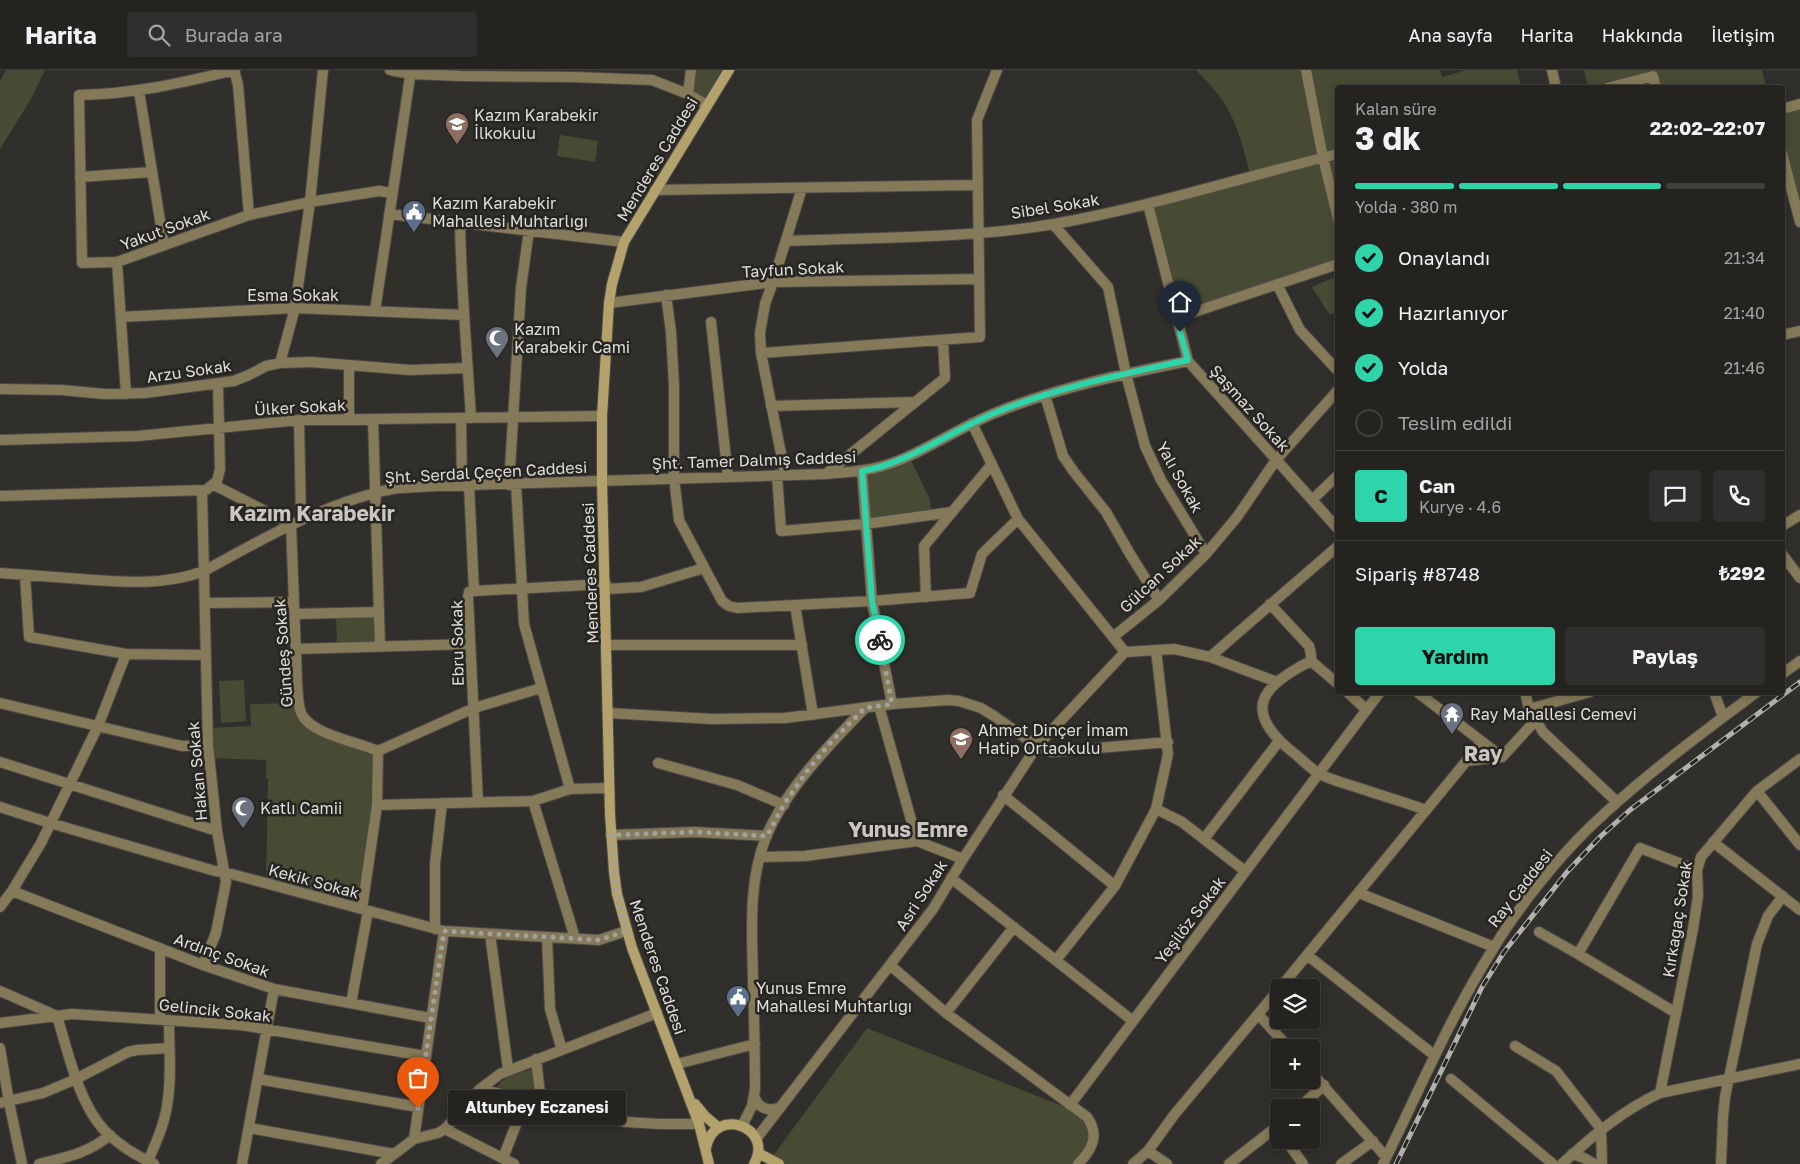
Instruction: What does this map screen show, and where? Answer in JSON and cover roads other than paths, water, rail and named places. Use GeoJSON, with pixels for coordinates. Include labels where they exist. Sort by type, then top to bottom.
{"type":"FeatureCollection","features":[{"type":"Feature","properties":{"kind":"street"},"geometry":{"type":"LineString","coordinates":[[164,245],[139,90],[234,70],[238,85],[249,215]]}},
{"type":"Feature","properties":{"kind":"street"},"geometry":{"type":"LineString","coordinates":[[280,362],[295,308],[310,202],[323,70]]}},
{"type":"Feature","properties":{"kind":"street"},"geometry":{"type":"LineString","coordinates":[[390,70],[652,80],[688,94],[707,105]]}},
{"type":"Feature","properties":{"kind":"street"},"geometry":{"type":"LineString","coordinates":[[688,94],[692,70]]}},
{"type":"Feature","properties":{"kind":"street","name":"Menderes Caddesi"},"geometry":{"type":"LineString","coordinates":[[709,1163],[699,1124],[688,1093],[626,931],[615,880],[609,788],[602,416],[609,303],[612,284],[624,242],[728,70]]}},
{"type":"Feature","properties":{"kind":"street"},"geometry":{"type":"LineString","coordinates":[[761,353],[980,337],[977,120],[997,70]]}},
{"type":"Feature","properties":{"kind":"street"},"geometry":{"type":"LineString","coordinates":[[1306,70],[1323,158],[1335,207]]}},
{"type":"Feature","properties":{"kind":"street"},"geometry":{"type":"LineString","coordinates":[[1552,70],[1555,85]]}},
{"type":"Feature","properties":{"kind":"street"},"geometry":{"type":"LineString","coordinates":[[375,311],[411,72]]}},
{"type":"Feature","properties":{"kind":"street"},"geometry":{"type":"LineString","coordinates":[[1619,85],[1653,76],[1655,85]]}},
{"type":"Feature","properties":{"kind":"street","name":"Yakut Sokak"},"geometry":{"type":"LineString","coordinates":[[139,90],[121,94],[79,95],[82,263],[117,262],[249,215],[310,202],[379,191],[392,193]]}},
{"type":"Feature","properties":{"kind":"street"},"geometry":{"type":"LineString","coordinates":[[1785,108],[1800,104]]}},
{"type":"Feature","properties":{"kind":"street","name":"Sibel Sokak"},"geometry":{"type":"LineString","coordinates":[[786,241],[978,233],[1053,224],[1148,204],[1335,155]]}},
{"type":"Feature","properties":{"kind":"street"},"geometry":{"type":"LineString","coordinates":[[1785,164],[1800,222]]}},
{"type":"Feature","properties":{"kind":"street"},"geometry":{"type":"LineString","coordinates":[[80,176],[152,172]]}},
{"type":"Feature","properties":{"kind":"street"},"geometry":{"type":"LineString","coordinates":[[655,190],[977,185]]}},
{"type":"Feature","properties":{"kind":"street"},"geometry":{"type":"LineString","coordinates":[[802,188],[765,304],[761,318],[760,333],[761,353],[781,475],[781,531],[865,524],[952,512]]}},
{"type":"Feature","properties":{"kind":"street","name":"Şaşmaz Sokak"},"geometry":{"type":"LineString","coordinates":[[1148,204],[1188,360],[1335,526]]}},
{"type":"Feature","properties":{"kind":"street"},"geometry":{"type":"LineString","coordinates":[[389,214],[624,242]]}},
{"type":"Feature","properties":{"kind":"street","name":"Ebru Sokak"},"geometry":{"type":"LineString","coordinates":[[460,222],[461,283],[468,368],[465,485],[474,591],[469,592],[468,597],[478,802]]}},
{"type":"Feature","properties":{"kind":"street","name":"Yalı Sokak"},"geometry":{"type":"LineString","coordinates":[[1053,224],[1108,287],[1126,374],[1145,446],[1161,480],[1206,554]]}},
{"type":"Feature","properties":{"kind":"street"},"geometry":{"type":"LineString","coordinates":[[530,230],[521,288],[512,417],[512,484],[524,624],[540,688],[570,790]]}},
{"type":"Feature","properties":{"kind":"street"},"geometry":{"type":"LineString","coordinates":[[117,262],[126,394]]}},
{"type":"Feature","properties":{"kind":"street"},"geometry":{"type":"LineString","coordinates":[[1176,318],[1335,265]]}},
{"type":"Feature","properties":{"kind":"street","name":"Tayfun Sokak"},"geometry":{"type":"LineString","coordinates":[[609,303],[773,282],[979,279]]}},
{"type":"Feature","properties":{"kind":"street"},"geometry":{"type":"LineString","coordinates":[[1277,284],[1300,330],[1335,368]]}},
{"type":"Feature","properties":{"kind":"street"},"geometry":{"type":"LineString","coordinates":[[666,296],[671,332],[674,386],[674,478],[679,520],[722,601],[729,606],[737,608],[970,594],[982,554],[1018,519]]}},
{"type":"Feature","properties":{"kind":"street","name":"Esma Sokak"},"geometry":{"type":"LineString","coordinates":[[121,317],[295,308],[464,315]]}},
{"type":"Feature","properties":{"kind":"street"},"geometry":{"type":"LineString","coordinates":[[711,322],[728,477]]}},
{"type":"Feature","properties":{"kind":"street"},"geometry":{"type":"LineString","coordinates":[[1785,334],[1800,331]]}},
{"type":"Feature","properties":{"kind":"street"},"geometry":{"type":"LineString","coordinates":[[826,474],[945,378],[943,340]]}},
{"type":"Feature","properties":{"kind":"street","name":"Şht. Tamer Dalmış Caddesi"},"geometry":{"type":"LineString","coordinates":[[602,481],[826,474],[862,471],[884,466],[909,456],[998,411],[1045,395],[1188,360]]}},
{"type":"Feature","properties":{"kind":"street","name":"Arzu Sokak"},"geometry":{"type":"LineString","coordinates":[[0,389],[126,394],[218,384],[249,376],[266,366],[280,362],[311,362],[410,370],[468,368]]}},
{"type":"Feature","properties":{"kind":"street"},"geometry":{"type":"LineString","coordinates":[[349,365],[349,419]]}},
{"type":"Feature","properties":{"kind":"street"},"geometry":{"type":"LineString","coordinates":[[0,496],[202,491],[214,485],[220,475],[218,384]]}},
{"type":"Feature","properties":{"kind":"street","name":"Gülcan Sokak"},"geometry":{"type":"LineString","coordinates":[[1113,637],[1159,600],[1206,554],[1237,517],[1276,460],[1335,393]]}},
{"type":"Feature","properties":{"kind":"street"},"geometry":{"type":"LineString","coordinates":[[1045,395],[1063,456],[1106,512],[1159,600]]}},
{"type":"Feature","properties":{"kind":"street"},"geometry":{"type":"LineString","coordinates":[[771,406],[915,402]]}},
{"type":"Feature","properties":{"kind":"street","name":"Ülker Sokak"},"geometry":{"type":"LineString","coordinates":[[0,440],[138,436],[299,420],[602,416]]}},
{"type":"Feature","properties":{"kind":"street"},"geometry":{"type":"LineString","coordinates":[[373,419],[380,646]]}},
{"type":"Feature","properties":{"kind":"street","name":"Gündeş Sokak"},"geometry":{"type":"LineString","coordinates":[[299,420],[294,614],[298,697],[301,711],[306,720],[328,734],[363,744],[378,751]]}},
{"type":"Feature","properties":{"kind":"street"},"geometry":{"type":"LineString","coordinates":[[972,423],[1018,519],[1125,652],[1174,649],[1210,657],[1278,682]]}},
{"type":"Feature","properties":{"kind":"street"},"geometry":{"type":"LineString","coordinates":[[926,597],[924,546],[992,464]]}},
{"type":"Feature","properties":{"kind":"street"},"geometry":{"type":"LineString","coordinates":[[862,471],[872,601],[892,704]]}},
{"type":"Feature","properties":{"kind":"street"},"geometry":{"type":"LineString","coordinates":[[1312,500],[1335,478]]}},
{"type":"Feature","properties":{"kind":"street","name":"Şht. Serdal Çeçen Caddesi"},"geometry":{"type":"LineString","coordinates":[[0,573],[121,582],[152,581],[190,576],[204,571],[296,522],[375,493],[411,487],[602,481]]}},
{"type":"Feature","properties":{"kind":"street"},"geometry":{"type":"LineString","coordinates":[[214,485],[296,522]]}},
{"type":"Feature","properties":{"kind":"street","name":"Hakan Sokak"},"geometry":{"type":"LineString","coordinates":[[202,491],[208,745],[217,831],[226,882],[216,933],[203,965]]}},
{"type":"Feature","properties":{"kind":"street"},"geometry":{"type":"LineString","coordinates":[[1785,524],[1800,515]]}},
{"type":"Feature","properties":{"kind":"street"},"geometry":{"type":"LineString","coordinates":[[1210,657],[1335,549]]}},
{"type":"Feature","properties":{"kind":"street"},"geometry":{"type":"LineString","coordinates":[[1785,558],[1800,578]]}},
{"type":"Feature","properties":{"kind":"street"},"geometry":{"type":"LineString","coordinates":[[474,591],[522,588],[641,587],[704,568]]}},
{"type":"Feature","properties":{"kind":"street"},"geometry":{"type":"LineString","coordinates":[[25,575],[28,637],[126,654],[206,655]]}},
{"type":"Feature","properties":{"kind":"street"},"geometry":{"type":"LineString","coordinates":[[205,603],[294,602]]}},
{"type":"Feature","properties":{"kind":"street"},"geometry":{"type":"LineString","coordinates":[[1270,604],[1309,646],[1311,661],[1335,681]]}},
{"type":"Feature","properties":{"kind":"street"},"geometry":{"type":"LineString","coordinates":[[795,605],[813,715]]}},
{"type":"Feature","properties":{"kind":"street"},"geometry":{"type":"LineString","coordinates":[[294,614],[379,612]]}},
{"type":"Feature","properties":{"kind":"street"},"geometry":{"type":"LineString","coordinates":[[296,649],[470,644]]}},
{"type":"Feature","properties":{"kind":"street"},"geometry":{"type":"LineString","coordinates":[[607,644],[802,645]]}},
{"type":"Feature","properties":{"kind":"street"},"geometry":{"type":"LineString","coordinates":[[1056,960],[1115,886],[1156,810],[1167,765],[1168,742],[1156,650]]}},
{"type":"Feature","properties":{"kind":"street","name":"Asri Sokak"},"geometry":{"type":"LineString","coordinates":[[756,1139],[933,909],[1003,795],[1037,746],[1125,652]]}},
{"type":"Feature","properties":{"kind":"street"},"geometry":{"type":"LineString","coordinates":[[0,907],[41,843],[68,784],[98,726],[126,654]]}},
{"type":"Feature","properties":{"kind":"street"},"geometry":{"type":"LineString","coordinates":[[1311,661],[1297,667],[1278,682],[1265,696],[1261,711],[1266,723],[1280,741],[1319,773],[1426,810]]}},
{"type":"Feature","properties":{"kind":"street"},"geometry":{"type":"LineString","coordinates":[[1785,672],[1800,661]]}},
{"type":"Feature","properties":{"kind":"street"},"geometry":{"type":"LineString","coordinates":[[351,1004],[365,910],[377,805],[378,751],[474,708],[540,688]]}},
{"type":"Feature","properties":{"kind":"street"},"geometry":{"type":"LineString","coordinates":[[1350,695],[1367,710]]}},
{"type":"Feature","properties":{"kind":"street","name":"Yeşilöz Sokak"},"geometry":{"type":"LineString","coordinates":[[1070,1105],[1378,695]]}},
{"type":"Feature","properties":{"kind":"street"},"geometry":{"type":"LineString","coordinates":[[1421,695],[1502,757]]}},
{"type":"Feature","properties":{"kind":"street"},"geometry":{"type":"LineString","coordinates":[[1526,695],[1529,709],[1543,732],[1617,802]]}},
{"type":"Feature","properties":{"kind":"street"},"geometry":{"type":"LineString","coordinates":[[1529,709],[1579,695]]}},
{"type":"Feature","properties":{"kind":"street"},"geometry":{"type":"LineString","coordinates":[[1715,695],[1723,718]]}},
{"type":"Feature","properties":{"kind":"street","name":"Ray Caddesi"},"geometry":{"type":"LineString","coordinates":[[1385,1161],[1434,1055],[1494,947],[1529,897],[1587,830],[1617,802],[1753,695]]}},
{"type":"Feature","properties":{"kind":"street"},"geometry":{"type":"LineString","coordinates":[[608,713],[712,719],[785,718],[892,704],[948,700],[969,704],[994,716],[1037,746],[1052,752],[1168,742]]}},
{"type":"Feature","properties":{"kind":"street"},"geometry":{"type":"LineString","coordinates":[[0,703],[182,746],[208,745]]}},
{"type":"Feature","properties":{"kind":"street"},"geometry":{"type":"LineString","coordinates":[[880,706],[917,842]]}},
{"type":"Feature","properties":{"kind":"street"},"geometry":{"type":"LineString","coordinates":[[742,1126],[750,1110],[754,1093],[755,1044],[752,908],[760,858],[767,836],[784,804],[830,743],[865,708]]}},
{"type":"Feature","properties":{"kind":"street"},"geometry":{"type":"LineString","coordinates":[[1466,761],[1502,757],[1535,721]]}},
{"type":"Feature","properties":{"kind":"street"},"geometry":{"type":"LineString","coordinates":[[1204,839],[1280,741]]}},
{"type":"Feature","properties":{"kind":"street"},"geometry":{"type":"LineString","coordinates":[[1287,979],[1482,742]]}},
{"type":"Feature","properties":{"kind":"street","name":"Kırkağaç Sokak"},"geometry":{"type":"LineString","coordinates":[[1660,1093],[1694,929],[1698,896],[1697,870],[1701,857],[1757,791],[1800,759]]}},
{"type":"Feature","properties":{"kind":"street"},"geometry":{"type":"LineString","coordinates":[[0,762],[217,831]]}},
{"type":"Feature","properties":{"kind":"street"},"geometry":{"type":"LineString","coordinates":[[658,763],[737,785],[784,804]]}},
{"type":"Feature","properties":{"kind":"street"},"geometry":{"type":"LineString","coordinates":[[377,805],[533,801],[570,790],[609,788]]}},
{"type":"Feature","properties":{"kind":"street"},"geometry":{"type":"LineString","coordinates":[[1757,791],[1800,844]]}},
{"type":"Feature","properties":{"kind":"street"},"geometry":{"type":"LineString","coordinates":[[1003,795],[1115,886]]}},
{"type":"Feature","properties":{"kind":"street"},"geometry":{"type":"LineString","coordinates":[[533,801],[575,938]]}},
{"type":"Feature","properties":{"kind":"street"},"geometry":{"type":"LineString","coordinates":[[414,1139],[430,1018],[439,930],[435,864],[442,803]]}},
{"type":"Feature","properties":{"kind":"street","name":"Kekik Sokak"},"geometry":{"type":"LineString","coordinates":[[0,807],[214,871],[224,872],[439,930],[599,940],[626,931]]}},
{"type":"Feature","properties":{"kind":"street"},"geometry":{"type":"LineString","coordinates":[[1156,810],[1182,822],[1245,871]]}},
{"type":"Feature","properties":{"kind":"street"},"geometry":{"type":"LineString","coordinates":[[611,835],[694,832],[767,836]]}},
{"type":"Feature","properties":{"kind":"street"},"geometry":{"type":"LineString","coordinates":[[760,858],[805,856],[917,842],[963,859]]}},
{"type":"Feature","properties":{"kind":"street"},"geometry":{"type":"LineString","coordinates":[[1713,842],[1800,910]]}},
{"type":"Feature","properties":{"kind":"street"},"geometry":{"type":"LineString","coordinates":[[1578,954],[1640,848],[1697,870]]}},
{"type":"Feature","properties":{"kind":"street"},"geometry":{"type":"LineString","coordinates":[[951,878],[1133,1021]]}},
{"type":"Feature","properties":{"kind":"street","name":"Ardınç Sokak"},"geometry":{"type":"LineString","coordinates":[[12,891],[203,965],[274,989],[430,1018]]}},
{"type":"Feature","properties":{"kind":"street"},"geometry":{"type":"LineString","coordinates":[[1358,893],[1494,947]]}},
{"type":"Feature","properties":{"kind":"street"},"geometry":{"type":"LineString","coordinates":[[1721,1164],[1723,1116],[1729,1079],[1757,944],[1768,916],[1783,896]]}},
{"type":"Feature","properties":{"kind":"street"},"geometry":{"type":"LineString","coordinates":[[946,1013],[1014,927]]}},
{"type":"Feature","properties":{"kind":"street"},"geometry":{"type":"LineString","coordinates":[[1539,932],[1676,1013]]}},
{"type":"Feature","properties":{"kind":"street"},"geometry":{"type":"LineString","coordinates":[[490,934],[508,1070]]}},
{"type":"Feature","properties":{"kind":"street"},"geometry":{"type":"LineString","coordinates":[[547,937],[550,1009],[562,1050]]}},
{"type":"Feature","properties":{"kind":"street"},"geometry":{"type":"LineString","coordinates":[[0,991],[57,1016],[76,1079],[96,1119],[110,1135],[151,1163],[168,1104],[169,1048],[164,1019],[160,948]]}},
{"type":"Feature","properties":{"kind":"street"},"geometry":{"type":"LineString","coordinates":[[1307,955],[1434,1055]]}},
{"type":"Feature","properties":{"kind":"street"},"geometry":{"type":"LineString","coordinates":[[891,966],[946,1013],[1087,1117],[1093,1132],[1092,1147],[1078,1164]]}},
{"type":"Feature","properties":{"kind":"street"},"geometry":{"type":"LineString","coordinates":[[242,1164],[274,989]]}},
{"type":"Feature","properties":{"kind":"street"},"geometry":{"type":"LineString","coordinates":[[1133,1164],[1148,1151],[1174,1115],[1270,999]]}},
{"type":"Feature","properties":{"kind":"street"},"geometry":{"type":"LineString","coordinates":[[382,1164],[414,1139],[445,1130],[480,1089],[494,1077],[657,1013]]}},
{"type":"Feature","properties":{"kind":"street","name":"Gelincik Sokak"},"geometry":{"type":"LineString","coordinates":[[0,1023],[72,1014],[164,1019],[241,1025],[425,1056]]}},
{"type":"Feature","properties":{"kind":"street"},"geometry":{"type":"LineString","coordinates":[[1258,1014],[1281,1039]]}},
{"type":"Feature","properties":{"kind":"street"},"geometry":{"type":"LineString","coordinates":[[677,1064],[755,1044]]}},
{"type":"Feature","properties":{"kind":"street"},"geometry":{"type":"LineString","coordinates":[[1515,1046],[1556,1071],[1601,1129],[1602,1164]]}},
{"type":"Feature","properties":{"kind":"street"},"geometry":{"type":"LineString","coordinates":[[0,1048],[4,1102],[22,1164]]}},
{"type":"Feature","properties":{"kind":"street"},"geometry":{"type":"LineString","coordinates":[[4,1102],[43,1093],[76,1079],[128,1052],[169,1048]]}},
{"type":"Feature","properties":{"kind":"street"},"geometry":{"type":"LineString","coordinates":[[536,1059],[541,1102]]}},
{"type":"Feature","properties":{"kind":"street"},"geometry":{"type":"LineString","coordinates":[[1562,1164],[1601,1129],[1648,1098],[1660,1093],[1800,1064]]}},
{"type":"Feature","properties":{"kind":"street"},"geometry":{"type":"LineString","coordinates":[[258,1079],[418,1108]]}},
{"type":"Feature","properties":{"kind":"street"},"geometry":{"type":"LineString","coordinates":[[1451,1079],[1553,1164]]}},
{"type":"Feature","properties":{"kind":"street"},"geometry":{"type":"LineString","coordinates":[[1320,1082],[1374,1141],[1385,1161]]}},
{"type":"Feature","properties":{"kind":"street"},"geometry":{"type":"LineString","coordinates":[[1309,1099],[1324,1086]]}},
{"type":"Feature","properties":{"kind":"street"},"geometry":{"type":"LineString","coordinates":[[480,1089],[626,1122],[699,1124]]}},
{"type":"Feature","properties":{"kind":"street","name":"Menderes Caddesi"},"geometry":{"type":"LineString","coordinates":[[688,1093],[705,1116],[719,1128]]}},
{"type":"Feature","properties":{"kind":"street"},"geometry":{"type":"LineString","coordinates":[[754,1093],[757,1101],[763,1107],[771,1110],[779,1108]]}},
{"type":"Feature","properties":{"kind":"street"},"geometry":{"type":"LineString","coordinates":[[503,1158],[526,1099]]}},
{"type":"Feature","properties":{"kind":"street"},"geometry":{"type":"LineString","coordinates":[[706,1149],[710,1137],[719,1128],[728,1124],[742,1126],[750,1131],[756,1139],[758,1153],[754,1164]]}},
{"type":"Feature","properties":{"kind":"street"},"geometry":{"type":"LineString","coordinates":[[249,1128],[394,1154]]}},
{"type":"Feature","properties":{"kind":"street"},"geometry":{"type":"LineString","coordinates":[[445,1130],[514,1164]]}},
{"type":"Feature","properties":{"kind":"street"},"geometry":{"type":"LineString","coordinates":[[1230,1164],[1270,1133]]}},
{"type":"Feature","properties":{"kind":"street"},"geometry":{"type":"LineString","coordinates":[[39,1164],[86,1152],[110,1135]]}},
{"type":"Feature","properties":{"kind":"street"},"geometry":{"type":"LineString","coordinates":[[1341,1164],[1374,1141]]}},
{"type":"Feature","properties":{"kind":"street"},"geometry":{"type":"LineString","coordinates":[[1292,1149],[1303,1164]]}},
{"type":"Feature","properties":{"kind":"street"},"geometry":{"type":"LineString","coordinates":[[1148,1151],[1167,1164]]}},
{"type":"Feature","properties":{"kind":"street"},"geometry":{"type":"LineString","coordinates":[[758,1153],[779,1164]]}},
{"type":"Feature","properties":{"kind":"street"},"geometry":{"type":"LineString","coordinates":[[1572,1154],[1594,1164]]}},
{"type":"Feature","properties":{"kind":"railway"},"geometry":{"type":"LineString","coordinates":[[1785,693],[1800,682]]}},
{"type":"Feature","properties":{"kind":"railway"},"geometry":{"type":"LineString","coordinates":[[1396,1164],[1482,987],[1504,952],[1567,872],[1601,836],[1630,810],[1783,695]]}},
{"type":"Feature","properties":{"kind":"place","name":"Kazım Karabekir İlkokulu"},"geometry":{"type":"Point","coordinates":[457,145]}},
{"type":"Feature","properties":{"kind":"place","name":"Kazım Karabekir Mahallesi Muhtarlığı"},"geometry":{"type":"Point","coordinates":[414,233]}},
{"type":"Feature","properties":{"kind":"place","name":"Kazım Karabekir Cami"},"geometry":{"type":"Point","coordinates":[497,359]}},
{"type":"Feature","properties":{"kind":"place","name":"Ray Mahallesi Cemevi"},"geometry":{"type":"Point","coordinates":[1452,735]}},
{"type":"Feature","properties":{"kind":"place","name":"Ahmet Dinçer İmam Hatip Ortaokulu"},"geometry":{"type":"Point","coordinates":[961,760]}},
{"type":"Feature","properties":{"kind":"place","name":"Katlı Camii"},"geometry":{"type":"Point","coordinates":[243,829]}},
{"type":"Feature","properties":{"kind":"place","name":"Yunus Emre Mahallesi Muhtarlığı"},"geometry":{"type":"Point","coordinates":[738,1018]}},
{"type":"Feature","properties":{"kind":"place","name":"Altunbey Eczanesi"},"geometry":{"type":"Point","coordinates":[418,1108]}},
{"type":"Feature","properties":{"kind":"district","name":"Kazım Karabekir"},"geometry":{"type":"Point","coordinates":[312,514]}},
{"type":"Feature","properties":{"kind":"district","name":"Ray"},"geometry":{"type":"Point","coordinates":[1483,754]}},
{"type":"Feature","properties":{"kind":"district","name":"Yunus Emre"},"geometry":{"type":"Point","coordinates":[908,830]}}]}
